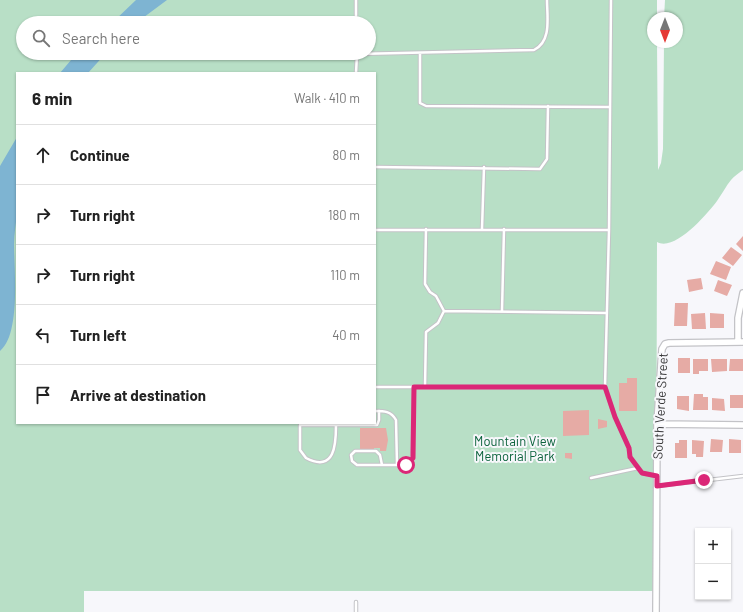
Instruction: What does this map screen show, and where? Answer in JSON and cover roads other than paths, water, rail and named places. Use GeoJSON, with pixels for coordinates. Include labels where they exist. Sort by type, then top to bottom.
{"type":"FeatureCollection","features":[{"type":"Feature","properties":{"kind":"street"},"geometry":{"type":"LineString","coordinates":[[740,342],[738,318],[743,293]]}},
{"type":"Feature","properties":{"kind":"street","name":"South Verde Street"},"geometry":{"type":"LineString","coordinates":[[656,612],[657,424],[662,349],[665,344],[740,342]]}},
{"type":"Feature","properties":{"kind":"street"},"geometry":{"type":"LineString","coordinates":[[657,424],[743,426]]}},
{"type":"Feature","properties":{"kind":"lane"},"geometry":{"type":"LineString","coordinates":[[356,0],[356,16]]}},
{"type":"Feature","properties":{"kind":"lane"},"geometry":{"type":"LineString","coordinates":[[376,53],[534,50],[541,45],[546,37],[547,0]]}},
{"type":"Feature","properties":{"kind":"lane"},"geometry":{"type":"LineString","coordinates":[[611,0],[609,230],[605,387],[615,417],[629,448],[630,457],[638,468],[648,475],[657,476]]}},
{"type":"Feature","properties":{"kind":"lane"},"geometry":{"type":"LineString","coordinates":[[420,53],[419,96],[420,103],[426,106],[610,107]]}},
{"type":"Feature","properties":{"kind":"lane"},"geometry":{"type":"LineString","coordinates":[[356,60],[356,72]]}},
{"type":"Feature","properties":{"kind":"lane"},"geometry":{"type":"LineString","coordinates":[[376,167],[484,167],[540,169],[544,165],[546,159],[548,106]]}},
{"type":"Feature","properties":{"kind":"lane"},"geometry":{"type":"LineString","coordinates":[[482,229],[484,167]]}},
{"type":"Feature","properties":{"kind":"lane"},"geometry":{"type":"LineString","coordinates":[[426,229],[425,284],[430,292],[436,296],[444,311]]}},
{"type":"Feature","properties":{"kind":"lane"},"geometry":{"type":"LineString","coordinates":[[502,311],[504,229]]}},
{"type":"Feature","properties":{"kind":"lane"},"geometry":{"type":"LineString","coordinates":[[376,230],[609,230]]}},
{"type":"Feature","properties":{"kind":"lane"},"geometry":{"type":"LineString","coordinates":[[444,311],[607,312]]}},
{"type":"Feature","properties":{"kind":"lane"},"geometry":{"type":"LineString","coordinates":[[425,387],[426,332],[438,323],[444,311]]}},
{"type":"Feature","properties":{"kind":"lane"},"geometry":{"type":"LineString","coordinates":[[376,387],[605,387]]}},
{"type":"Feature","properties":{"kind":"lane"},"geometry":{"type":"LineString","coordinates":[[382,464],[380,455],[376,451],[355,451],[351,455],[352,461],[357,465],[410,464],[413,458],[414,387]]}},
{"type":"Feature","properties":{"kind":"lane"},"geometry":{"type":"LineString","coordinates":[[336,425],[335,449],[331,456],[318,462],[306,458],[300,450],[300,425],[350,424],[377,425],[379,420],[379,411],[390,414],[396,420],[397,465]]}},
{"type":"Feature","properties":{"kind":"lane"},"geometry":{"type":"LineString","coordinates":[[591,478],[638,468]]}},
{"type":"Feature","properties":{"kind":"lane"},"geometry":{"type":"LineString","coordinates":[[657,486],[743,476]]}},
{"type":"Feature","properties":{"kind":"lane"},"geometry":{"type":"LineString","coordinates":[[356,602],[356,612]]}},
{"type":"Feature","properties":{"kind":"water"},"geometry":{"type":"Polygon","coordinates":[[[136,0],[167,0],[145,16],[119,16],[136,0]]]}},
{"type":"Feature","properties":{"kind":"water"},"geometry":{"type":"Polygon","coordinates":[[[71,60],[100,60],[89,72],[61,72],[71,60]]]}},
{"type":"Feature","properties":{"kind":"water"},"geometry":{"type":"Polygon","coordinates":[[[16,139],[14,316],[7,343],[0,351],[0,166],[16,139]]]}},
{"type":"Feature","properties":{"kind":"park label","name":"Mountain View Memorial Park"},"geometry":{"type":"Point","coordinates":[515,448]}}]}
